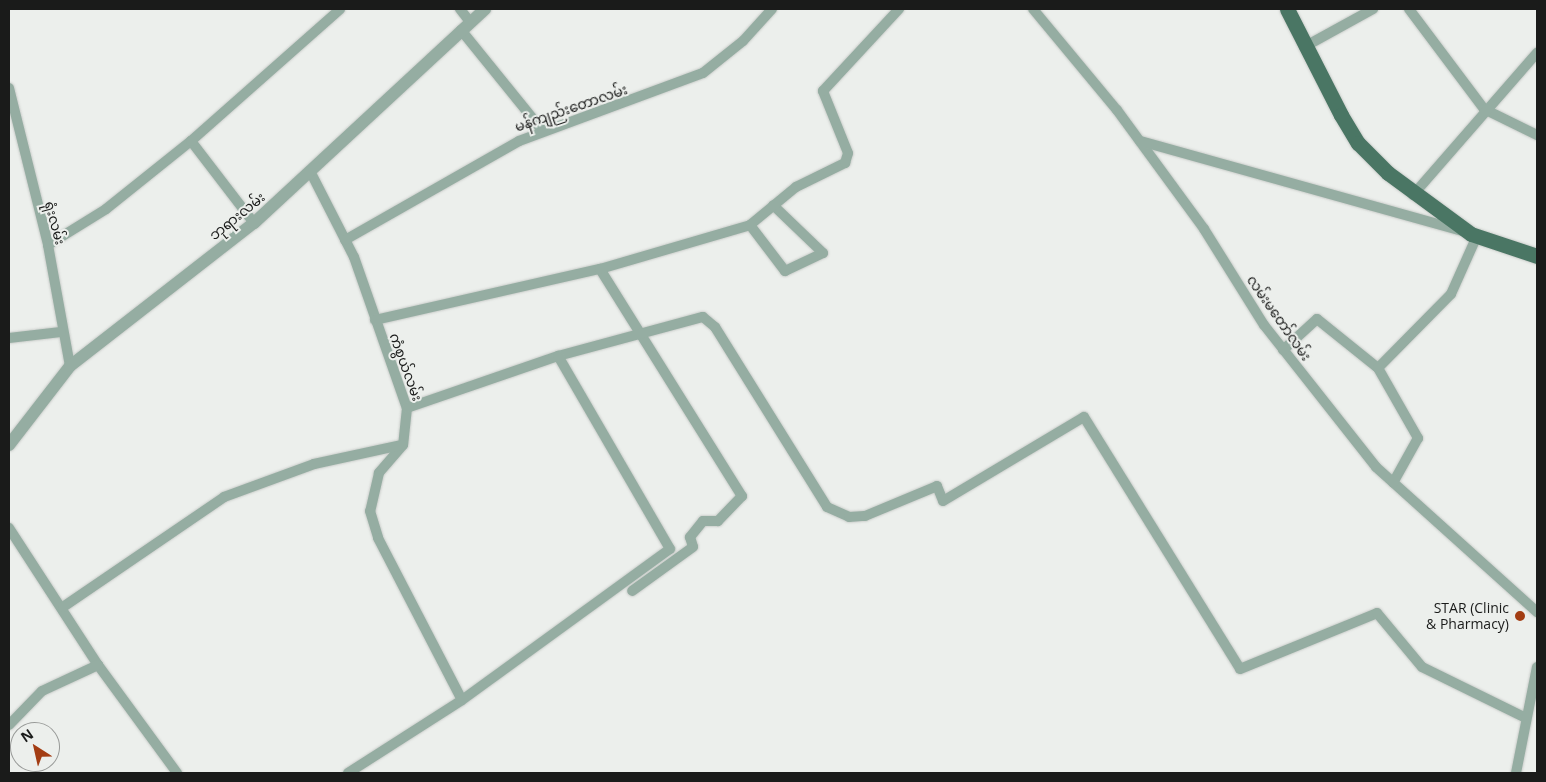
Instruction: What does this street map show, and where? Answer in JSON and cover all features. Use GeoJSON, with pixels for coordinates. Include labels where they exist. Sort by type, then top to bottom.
{"type":"FeatureCollection","features":[{"type":"Feature","properties":{"kind":"main road"},"geometry":{"type":"LineString","coordinates":[[1286,9],[1304,47],[1358,143],[1412,195],[1474,235],[1537,256]]}},
{"type":"Feature","properties":{"kind":"street"},"geometry":{"type":"LineString","coordinates":[[48,245],[106,209],[191,140],[340,9]]}},
{"type":"Feature","properties":{"kind":"street"},"geometry":{"type":"LineString","coordinates":[[460,9],[465,26],[542,130]]}},
{"type":"Feature","properties":{"kind":"street","name":"ဘုရားလမ်း"},"geometry":{"type":"LineString","coordinates":[[9,445],[70,366],[254,223],[312,173],[485,9]]}},
{"type":"Feature","properties":{"kind":"street","name":"မန်ကျည်းတောလမ်း"},"geometry":{"type":"LineString","coordinates":[[345,240],[486,156],[542,130],[687,81],[743,41],[772,9]]}},
{"type":"Feature","properties":{"kind":"street"},"geometry":{"type":"LineString","coordinates":[[375,320],[600,269],[750,225],[803,183],[845,163],[848,153],[823,91],[899,9]]}},
{"type":"Feature","properties":{"kind":"street","name":"လမ်းမတော်လမ်း"},"geometry":{"type":"LineString","coordinates":[[1033,9],[1140,141],[1283,350],[1393,483],[1537,612]]}},
{"type":"Feature","properties":{"kind":"street"},"geometry":{"type":"LineString","coordinates":[[1304,47],[1373,9]]}},
{"type":"Feature","properties":{"kind":"street"},"geometry":{"type":"LineString","coordinates":[[1408,9],[1484,109],[1537,134]]}},
{"type":"Feature","properties":{"kind":"street"},"geometry":{"type":"LineString","coordinates":[[1412,195],[1484,109],[1537,53]]}},
{"type":"Feature","properties":{"kind":"street","name":"ရုံးလမ်း"},"geometry":{"type":"LineString","coordinates":[[9,88],[48,245],[61,332],[70,366]]}},
{"type":"Feature","properties":{"kind":"street"},"geometry":{"type":"LineString","coordinates":[[191,140],[254,223]]}},
{"type":"Feature","properties":{"kind":"street"},"geometry":{"type":"LineString","coordinates":[[1140,141],[1474,235],[1451,294],[1378,368]]}},
{"type":"Feature","properties":{"kind":"street","name":"ကံစွယ်လမ်း"},"geometry":{"type":"LineString","coordinates":[[312,173],[345,240],[407,408],[403,445]]}},
{"type":"Feature","properties":{"kind":"street"},"geometry":{"type":"LineString","coordinates":[[750,225],[785,272],[823,253],[773,205]]}},
{"type":"Feature","properties":{"kind":"street"},"geometry":{"type":"LineString","coordinates":[[600,269],[742,496],[718,520],[702,521],[690,537],[693,547],[632,591]]}},
{"type":"Feature","properties":{"kind":"street"},"geometry":{"type":"LineString","coordinates":[[407,408],[558,356],[692,318],[710,321],[827,507],[837,515],[865,516],[937,486],[943,502],[1084,417],[1240,669],[1376,613],[1422,667],[1524,717]]}},
{"type":"Feature","properties":{"kind":"street"},"geometry":{"type":"LineString","coordinates":[[1283,350],[1317,319],[1378,368],[1418,438],[1393,483]]}},
{"type":"Feature","properties":{"kind":"street"},"geometry":{"type":"LineString","coordinates":[[9,338],[61,332]]}},
{"type":"Feature","properties":{"kind":"street"},"geometry":{"type":"LineString","coordinates":[[348,773],[462,700],[670,549],[558,356]]}},
{"type":"Feature","properties":{"kind":"street"},"geometry":{"type":"LineString","coordinates":[[403,445],[379,473],[370,511],[378,538],[462,700]]}},
{"type":"Feature","properties":{"kind":"street"},"geometry":{"type":"LineString","coordinates":[[63,607],[224,497],[314,464],[403,445]]}},
{"type":"Feature","properties":{"kind":"street"},"geometry":{"type":"LineString","coordinates":[[9,528],[63,607],[98,665],[177,773]]}},
{"type":"Feature","properties":{"kind":"street"},"geometry":{"type":"LineString","coordinates":[[9,725],[42,691],[98,665]]}},
{"type":"Feature","properties":{"kind":"street"},"geometry":{"type":"LineString","coordinates":[[1516,773],[1524,717],[1537,667]]}},
{"type":"Feature","properties":{"kind":"place","name":"STAR (Clinic & Pharmacy)"},"geometry":{"type":"Point","coordinates":[1520,616]}}]}
